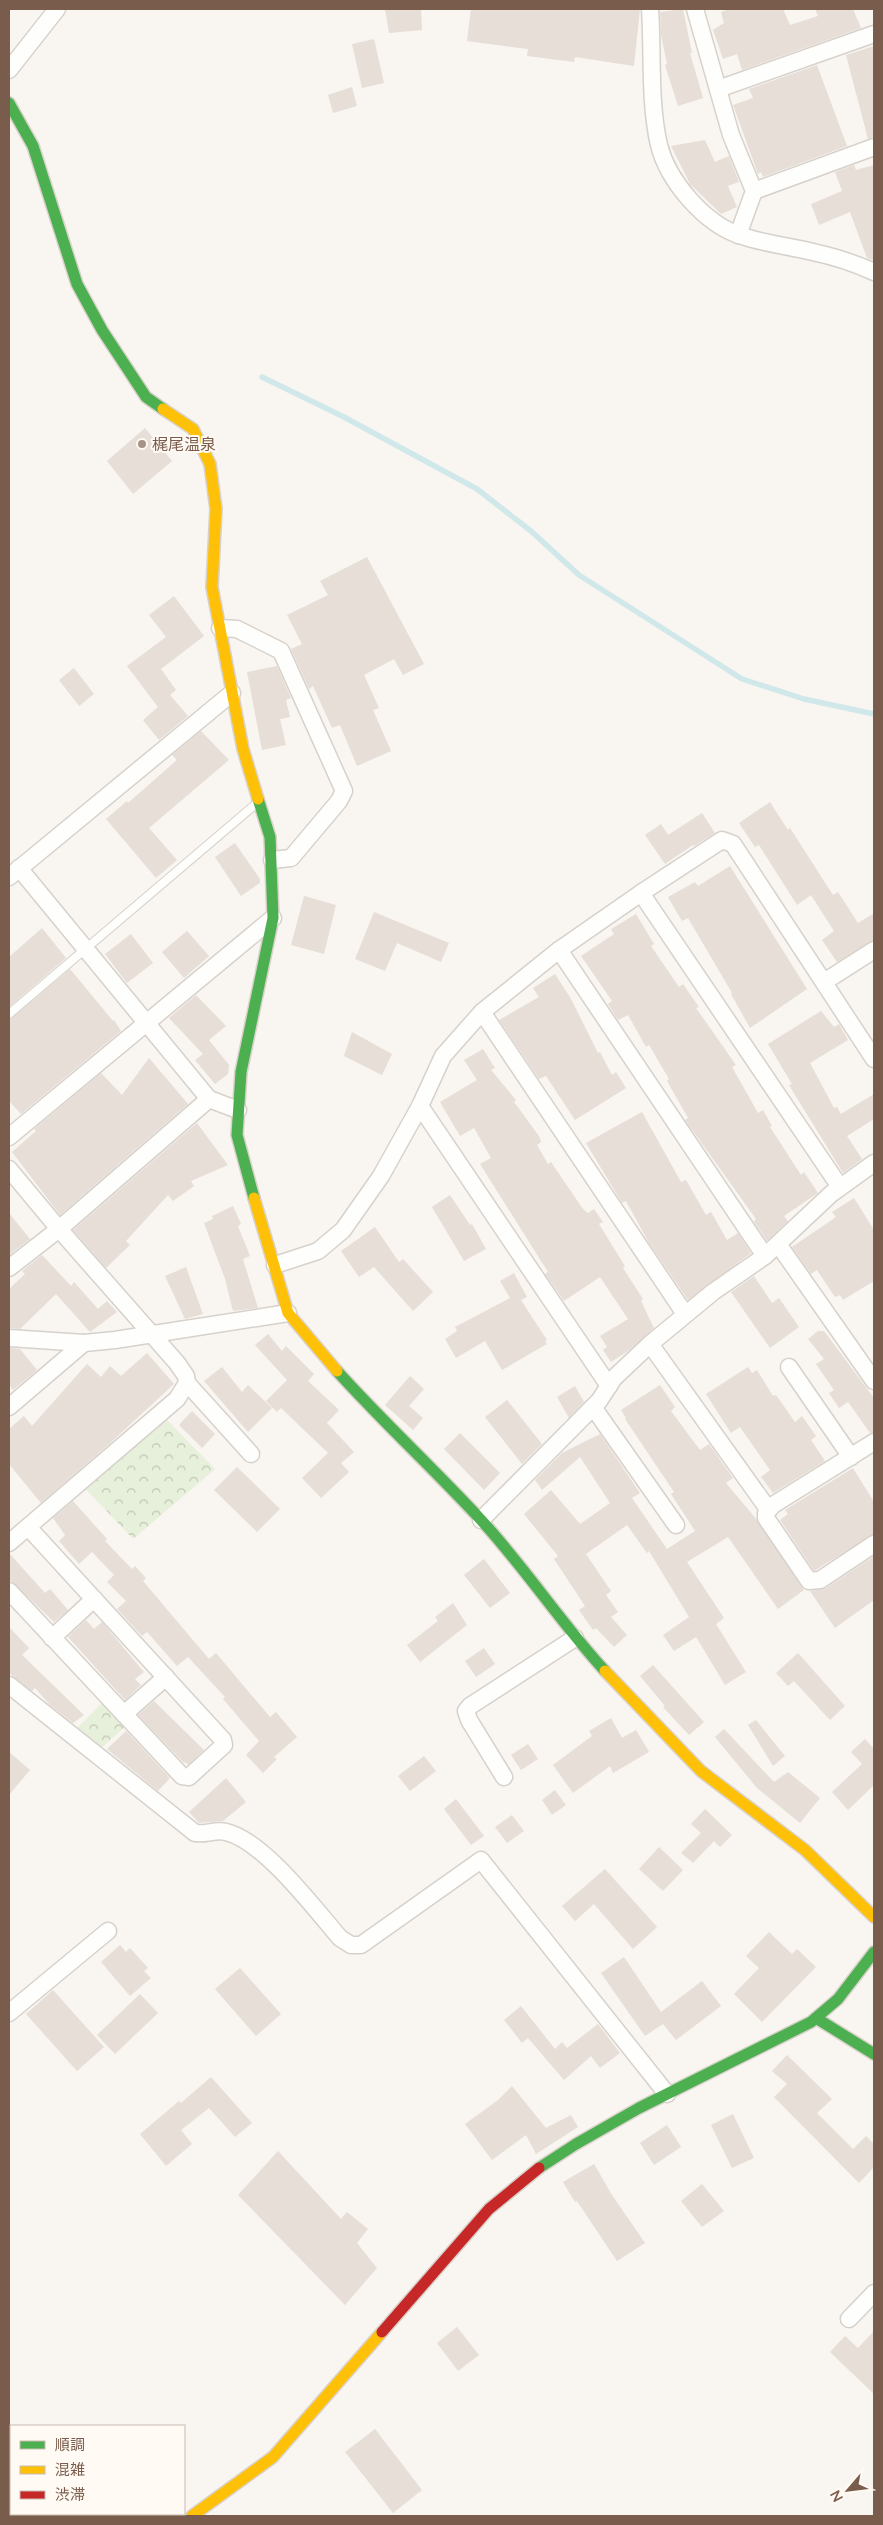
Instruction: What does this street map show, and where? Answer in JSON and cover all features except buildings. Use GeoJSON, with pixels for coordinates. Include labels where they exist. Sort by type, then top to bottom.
{"type":"FeatureCollection","features":[{"type":"Feature","properties":{"kind":"street"},"geometry":{"type":"LineString","coordinates":[[9,70],[57,9]]}},
{"type":"Feature","properties":{"kind":"street"},"geometry":{"type":"LineString","coordinates":[[650,9],[654,112],[660,146],[677,183],[694,205],[715,224],[738,235],[818,253],[874,272]]}},
{"type":"Feature","properties":{"kind":"street"},"geometry":{"type":"LineString","coordinates":[[695,9],[731,135],[754,191],[738,235]]}},
{"type":"Feature","properties":{"kind":"street"},"geometry":{"type":"LineString","coordinates":[[718,90],[874,34]]}},
{"type":"Feature","properties":{"kind":"street"},"geometry":{"type":"LineString","coordinates":[[9,103],[33,146],[77,284],[102,330],[146,397],[193,429],[210,464],[216,508],[212,587],[243,749],[270,837],[272,860],[273,918],[241,1072],[237,1135],[239,1148],[288,1314],[383,1422],[481,1520],[510,1553],[575,1638],[642,1711],[701,1771],[805,1850],[874,1917]]}},
{"type":"Feature","properties":{"kind":"street"},"geometry":{"type":"LineString","coordinates":[[754,191],[874,147]]}},
{"type":"Feature","properties":{"kind":"street"},"geometry":{"type":"LineString","coordinates":[[220,628],[237,629],[280,651],[344,791],[339,801],[291,858],[272,860]]}},
{"type":"Feature","properties":{"kind":"street"},"geometry":{"type":"LineString","coordinates":[[232,693],[14,872],[86,950],[209,1099],[238,1110]]}},
{"type":"Feature","properties":{"kind":"street"},"geometry":{"type":"LineString","coordinates":[[275,1265],[318,1251],[343,1230],[380,1176],[420,1106],[442,1056],[482,1012],[559,950],[716,842],[722,840],[730,842],[874,1060]]}},
{"type":"Feature","properties":{"kind":"street"},"geometry":{"type":"LineString","coordinates":[[641,892],[840,1187]]}},
{"type":"Feature","properties":{"kind":"street"},"geometry":{"type":"LineString","coordinates":[[9,1138],[145,1022],[273,918]]}},
{"type":"Feature","properties":{"kind":"street"},"geometry":{"type":"LineString","coordinates":[[559,950],[765,1256]]}},
{"type":"Feature","properties":{"kind":"street"},"geometry":{"type":"LineString","coordinates":[[824,982],[874,950]]}},
{"type":"Feature","properties":{"kind":"street"},"geometry":{"type":"LineString","coordinates":[[482,1012],[685,1314]]}},
{"type":"Feature","properties":{"kind":"street"},"geometry":{"type":"LineString","coordinates":[[9,1268],[59,1229],[209,1099]]}},
{"type":"Feature","properties":{"kind":"street"},"geometry":{"type":"LineString","coordinates":[[420,1106],[609,1386]]}},
{"type":"Feature","properties":{"kind":"street"},"geometry":{"type":"LineString","coordinates":[[9,1169],[182,1369],[187,1383],[251,1454]]}},
{"type":"Feature","properties":{"kind":"street"},"geometry":{"type":"LineString","coordinates":[[481,1520],[593,1407],[609,1386],[650,1344],[713,1292],[765,1256],[840,1187],[871,1171]]}},
{"type":"Feature","properties":{"kind":"street"},"geometry":{"type":"LineString","coordinates":[[778,1244],[874,1381]]}},
{"type":"Feature","properties":{"kind":"street"},"geometry":{"type":"LineString","coordinates":[[9,1338],[84,1343],[151,1335],[288,1314]]}},
{"type":"Feature","properties":{"kind":"street"},"geometry":{"type":"LineString","coordinates":[[9,1408],[84,1343]]}},
{"type":"Feature","properties":{"kind":"street"},"geometry":{"type":"LineString","coordinates":[[650,1344],[768,1509]]}},
{"type":"Feature","properties":{"kind":"street"},"geometry":{"type":"LineString","coordinates":[[789,1367],[851,1457]]}},
{"type":"Feature","properties":{"kind":"street"},"geometry":{"type":"LineString","coordinates":[[9,1543],[177,1399],[187,1383]]}},
{"type":"Feature","properties":{"kind":"street"},"geometry":{"type":"LineString","coordinates":[[593,1407],[676,1525]]}},
{"type":"Feature","properties":{"kind":"street"},"geometry":{"type":"LineString","coordinates":[[874,1442],[768,1509],[766,1518],[809,1581],[820,1580],[874,1544]]}},
{"type":"Feature","properties":{"kind":"street"},"geometry":{"type":"LineString","coordinates":[[9,1591],[186,1778],[224,1746],[223,1740],[28,1527]]}},
{"type":"Feature","properties":{"kind":"street"},"geometry":{"type":"LineString","coordinates":[[52,1638],[94,1599]]}},
{"type":"Feature","properties":{"kind":"street"},"geometry":{"type":"LineString","coordinates":[[504,1777],[469,1720],[466,1711],[470,1706],[575,1638]]}},
{"type":"Feature","properties":{"kind":"street"},"geometry":{"type":"LineString","coordinates":[[124,1714],[166,1677]]}},
{"type":"Feature","properties":{"kind":"street"},"geometry":{"type":"LineString","coordinates":[[9,1685],[195,1833],[225,1832],[245,1841],[286,1876],[340,1938],[351,1945],[361,1945],[481,1860],[667,2094]]}},
{"type":"Feature","properties":{"kind":"street"},"geometry":{"type":"LineString","coordinates":[[9,2013],[108,1930]]}},
{"type":"Feature","properties":{"kind":"street"},"geometry":{"type":"LineString","coordinates":[[192,2516],[273,2457],[488,2209],[509,2190],[567,2150],[667,2094],[816,2018],[838,1997],[874,1952]]}},
{"type":"Feature","properties":{"kind":"street"},"geometry":{"type":"LineString","coordinates":[[816,2018],[874,2054]]}},
{"type":"Feature","properties":{"kind":"street"},"geometry":{"type":"LineString","coordinates":[[849,2319],[874,2293]]}},
{"type":"Feature","properties":{"kind":"lane"},"geometry":{"type":"LineString","coordinates":[[9,1014],[259,801]]}},
{"type":"Feature","properties":{"kind":"green space"},"geometry":{"type":"Polygon","coordinates":[[[164,1417],[215,1469],[133,1539],[83,1486],[164,1417]]]}},
{"type":"Feature","properties":{"kind":"green space"},"geometry":{"type":"Polygon","coordinates":[[[102,1703],[127,1725],[99,1750],[74,1731],[102,1703]]]}},
{"type":"Feature","properties":{"kind":"waterway"},"geometry":{"type":"LineString","coordinates":[[262,377],[344,417],[477,489],[531,531],[579,575],[742,679],[804,699],[874,714]]}},
{"type":"Feature","properties":{"kind":"traffic: fast"},"geometry":{"type":"LineString","coordinates":[[9,103],[33,146],[77,284],[102,330],[146,397],[163,409]]}},
{"type":"Feature","properties":{"kind":"traffic: fast"},"geometry":{"type":"LineString","coordinates":[[254,1198],[237,1135],[241,1072],[273,918],[270,837],[258,799]]}},
{"type":"Feature","properties":{"kind":"traffic: fast"},"geometry":{"type":"LineString","coordinates":[[337,1371],[482,1521],[605,1671]]}},
{"type":"Feature","properties":{"kind":"traffic: fast"},"geometry":{"type":"LineString","coordinates":[[539,2168],[576,2144],[639,2108],[811,2022],[838,1999],[874,1952]]}},
{"type":"Feature","properties":{"kind":"traffic: fast"},"geometry":{"type":"LineString","coordinates":[[816,2018],[874,2054]]}},
{"type":"Feature","properties":{"kind":"traffic: slow"},"geometry":{"type":"LineString","coordinates":[[163,409],[193,429],[210,464],[216,509],[212,587],[243,749],[258,799]]}},
{"type":"Feature","properties":{"kind":"traffic: slow"},"geometry":{"type":"LineString","coordinates":[[254,1198],[288,1313],[337,1371]]}},
{"type":"Feature","properties":{"kind":"traffic: slow"},"geometry":{"type":"LineString","coordinates":[[605,1671],[701,1771],[805,1850],[874,1917]]}},
{"type":"Feature","properties":{"kind":"traffic: slow"},"geometry":{"type":"LineString","coordinates":[[192,2516],[273,2457],[382,2332]]}},
{"type":"Feature","properties":{"kind":"traffic: jam"},"geometry":{"type":"LineString","coordinates":[[382,2332],[489,2209],[539,2168]]}},
{"type":"Feature","properties":{"kind":"place","name":"梶尾温泉"},"geometry":{"type":"Point","coordinates":[142,444]}}]}
